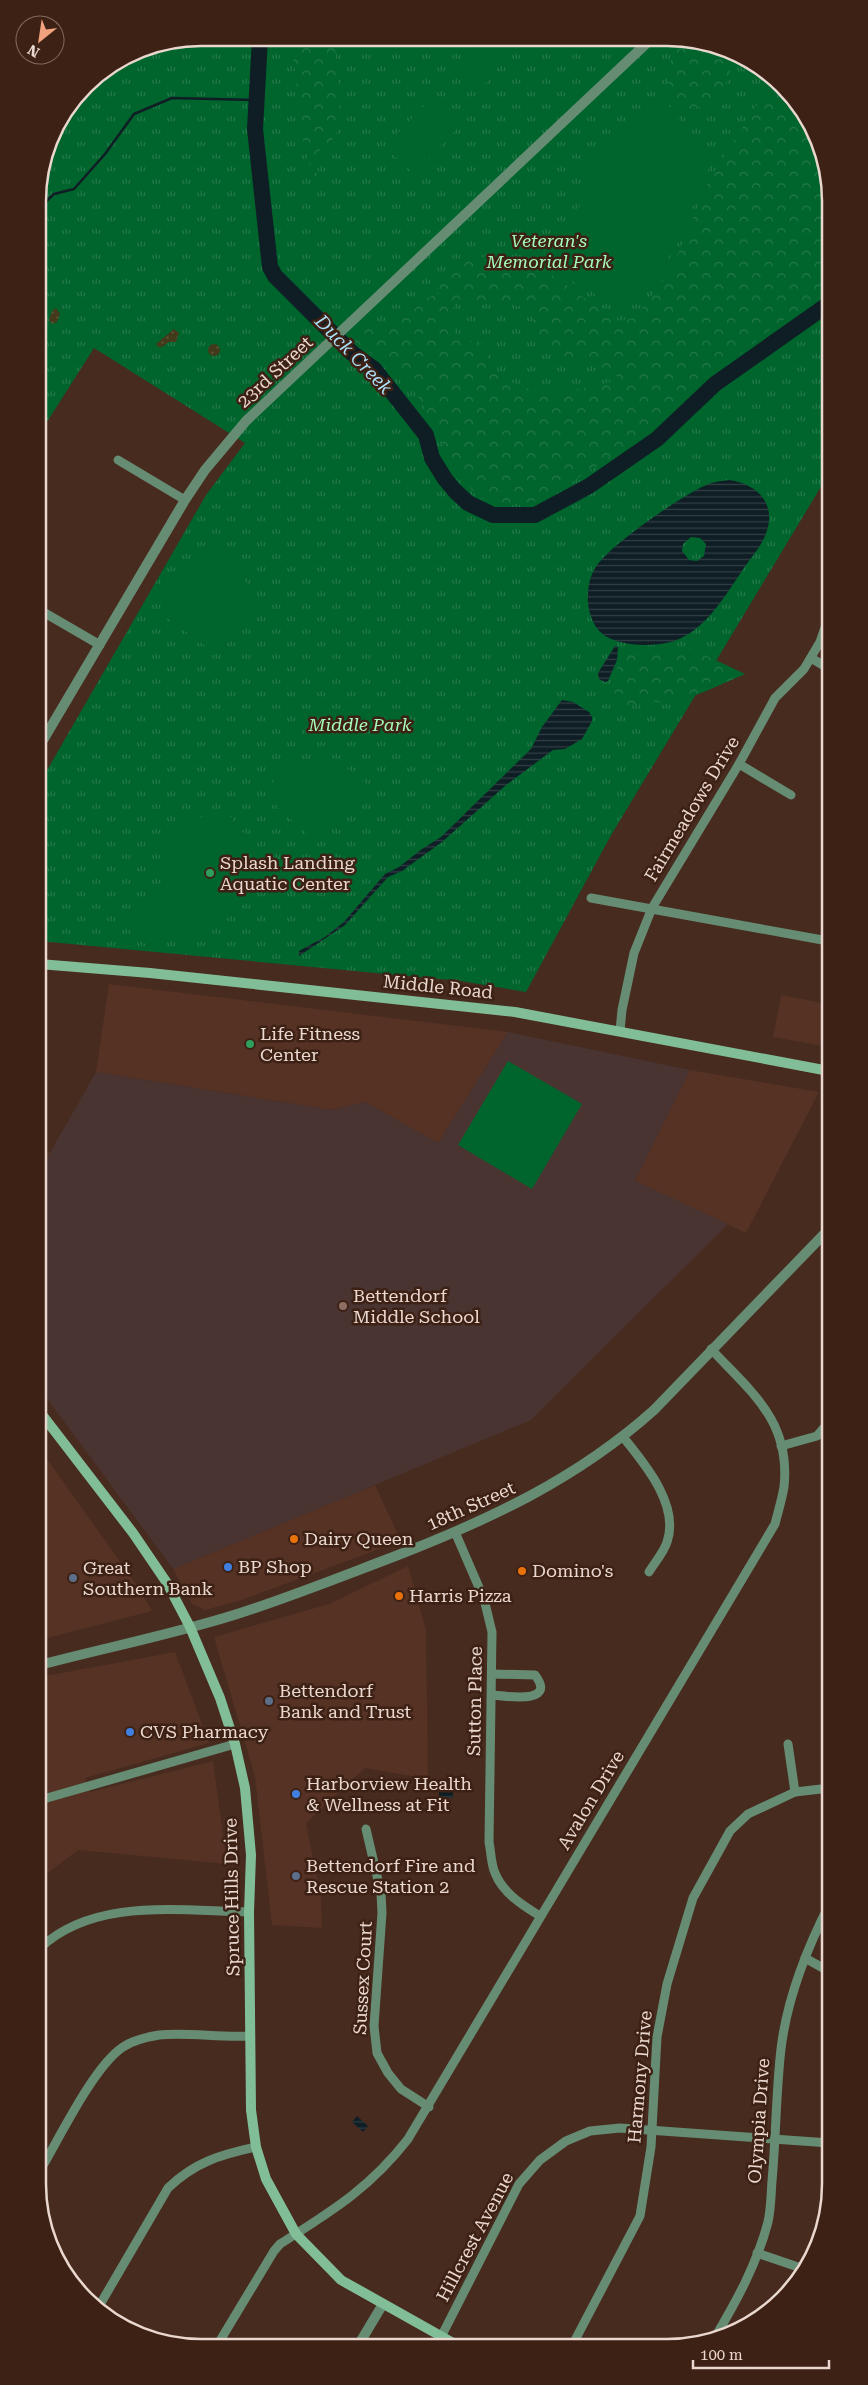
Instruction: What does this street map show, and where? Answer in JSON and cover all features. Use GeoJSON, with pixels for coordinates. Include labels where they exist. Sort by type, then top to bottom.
{"type":"FeatureCollection","features":[{"type":"Feature","properties":{"kind":"main road","name":"Middle Road"},"geometry":{"type":"LineString","coordinates":[[47,965],[472,1007],[620,1031],[822,1070]]}},
{"type":"Feature","properties":{"kind":"main road","name":"Spruce Hills Drive"},"geometry":{"type":"LineString","coordinates":[[46,1420],[133,1533],[167,1583],[190,1627],[220,1698],[234,1744],[245,1788],[250,1849],[251,2110],[256,2147],[266,2179],[296,2234],[341,2280],[445,2339]]}},
{"type":"Feature","properties":{"kind":"street","name":"23rd Street"},"geometry":{"type":"LineString","coordinates":[[47,733],[185,500],[205,470],[246,421],[361,315],[644,46]]}},
{"type":"Feature","properties":{"kind":"street"},"geometry":{"type":"LineString","coordinates":[[118,460],[185,500]]}},
{"type":"Feature","properties":{"kind":"street"},"geometry":{"type":"LineString","coordinates":[[47,613],[100,645]]}},
{"type":"Feature","properties":{"kind":"street","name":"Fairmeadows Drive"},"geometry":{"type":"LineString","coordinates":[[620,1031],[622,1010],[634,953],[652,908],[739,764],[775,698],[804,670],[822,637]]}},
{"type":"Feature","properties":{"kind":"street"},"geometry":{"type":"LineString","coordinates":[[811,658],[822,664]]}},
{"type":"Feature","properties":{"kind":"street"},"geometry":{"type":"LineString","coordinates":[[739,764],[791,795]]}},
{"type":"Feature","properties":{"kind":"street"},"geometry":{"type":"LineString","coordinates":[[591,898],[822,940]]}},
{"type":"Feature","properties":{"kind":"street","name":"18th Street"},"geometry":{"type":"LineString","coordinates":[[46,1663],[232,1616],[314,1588],[455,1532],[561,1479],[623,1437],[654,1410],[821,1237]]}},
{"type":"Feature","properties":{"kind":"street","name":"Avalon Drive"},"geometry":{"type":"LineString","coordinates":[[221,2339],[274,2251],[296,2234],[338,2208],[370,2182],[402,2146],[429,2107],[540,1916],[775,1524],[784,1487],[778,1431],[764,1406],[711,1349]]}},
{"type":"Feature","properties":{"kind":"street"},"geometry":{"type":"LineString","coordinates":[[781,1446],[817,1436],[821,1431]]}},
{"type":"Feature","properties":{"kind":"street"},"geometry":{"type":"LineString","coordinates":[[623,1437],[652,1473],[663,1495],[669,1523],[668,1541],[649,1572]]}},
{"type":"Feature","properties":{"kind":"street","name":"Sutton Place"},"geometry":{"type":"LineString","coordinates":[[455,1532],[484,1599],[492,1632],[489,1842],[495,1873],[512,1897],[540,1916]]}},
{"type":"Feature","properties":{"kind":"street"},"geometry":{"type":"LineString","coordinates":[[492,1674],[535,1675],[540,1681],[540,1689],[536,1695],[530,1698],[492,1695]]}},
{"type":"Feature","properties":{"kind":"street"},"geometry":{"type":"LineString","coordinates":[[46,1798],[234,1744]]}},
{"type":"Feature","properties":{"kind":"street"},"geometry":{"type":"LineString","coordinates":[[788,1744],[795,1792]]}},
{"type":"Feature","properties":{"kind":"street","name":"Harmony Drive"},"geometry":{"type":"LineString","coordinates":[[576,2339],[640,2216],[652,2129],[657,2037],[668,1984],[693,1898],[730,1831],[748,1814],[795,1792],[821,1789]]}},
{"type":"Feature","properties":{"kind":"street","name":"Sussex Court"},"geometry":{"type":"LineString","coordinates":[[366,1829],[381,1893],[382,1913],[374,2026],[377,2053],[388,2073],[401,2089],[429,2107]]}},
{"type":"Feature","properties":{"kind":"street"},"geometry":{"type":"LineString","coordinates":[[46,1943],[74,1924],[106,1915],[142,1910],[249,1912]]}},
{"type":"Feature","properties":{"kind":"street","name":"Olympia Drive"},"geometry":{"type":"LineString","coordinates":[[719,2330],[736,2302],[757,2253],[768,2221],[776,2139],[781,2049],[788,2010],[812,1936],[821,1919]]}},
{"type":"Feature","properties":{"kind":"street"},"geometry":{"type":"LineString","coordinates":[[805,1958],[821,1967]]}},
{"type":"Feature","properties":{"kind":"street"},"geometry":{"type":"LineString","coordinates":[[46,2160],[97,2074],[112,2056],[124,2046],[137,2040],[160,2035],[232,2038],[250,2036]]}},
{"type":"Feature","properties":{"kind":"street","name":"Hillcrest Avenue"},"geometry":{"type":"LineString","coordinates":[[441,2337],[519,2184],[540,2160],[566,2141],[590,2132],[620,2128],[821,2142]]}},
{"type":"Feature","properties":{"kind":"street"},"geometry":{"type":"LineString","coordinates":[[102,2302],[168,2188],[182,2174],[208,2159],[256,2147]]}},
{"type":"Feature","properties":{"kind":"street"},"geometry":{"type":"LineString","coordinates":[[757,2253],[798,2267]]}},
{"type":"Feature","properties":{"kind":"street"},"geometry":{"type":"LineString","coordinates":[[362,2339],[383,2304]]}},
{"type":"Feature","properties":{"kind":"shaded area"},"geometry":{"type":"Polygon","coordinates":[[[729,480],[740,482],[757,492],[763,498],[769,515],[763,540],[718,606],[698,627],[674,641],[654,645],[634,644],[609,638],[601,633],[591,617],[588,588],[594,570],[601,560],[627,536],[678,501],[707,485],[729,480]],[[691,537],[683,544],[682,551],[689,560],[697,561],[704,556],[706,544],[700,538],[691,537]]]}},
{"type":"Feature","properties":{"kind":"shaded area"},"geometry":{"type":"Polygon","coordinates":[[[615,646],[618,647],[617,660],[608,681],[605,682],[599,679],[598,673],[615,646]]]}},
{"type":"Feature","properties":{"kind":"shaded area"},"geometry":{"type":"Polygon","coordinates":[[[562,700],[573,702],[589,712],[592,717],[592,721],[582,739],[565,749],[553,750],[506,785],[442,842],[402,871],[388,877],[345,925],[299,956],[299,951],[325,937],[344,922],[385,874],[399,867],[441,837],[531,749],[542,727],[562,700]]]}},
{"type":"Feature","properties":{"kind":"shaded area"},"geometry":{"type":"Polygon","coordinates":[[[109,984],[508,1032],[438,1143],[365,1102],[332,1110],[96,1072],[109,984]]]}},
{"type":"Feature","properties":{"kind":"shaded area"},"geometry":{"type":"Polygon","coordinates":[[[781,995],[822,1003],[822,1046],[773,1037],[781,995]]]}},
{"type":"Feature","properties":{"kind":"shaded area","name":"Bettendorf Middle School"},"geometry":{"type":"Polygon","coordinates":[[[508,1032],[690,1070],[635,1181],[728,1224],[531,1420],[173,1569],[46,1398],[47,1159],[96,1072],[332,1110],[365,1102],[438,1143],[508,1032]]]}},
{"type":"Feature","properties":{"kind":"shaded area"},"geometry":{"type":"Polygon","coordinates":[[[690,1070],[819,1092],[746,1233],[635,1181],[690,1070]]]}},
{"type":"Feature","properties":{"kind":"shaded area"},"geometry":{"type":"Polygon","coordinates":[[[46,1458],[136,1584],[152,1611],[46,1638],[46,1458]]]}},
{"type":"Feature","properties":{"kind":"shaded area"},"geometry":{"type":"Polygon","coordinates":[[[375,1485],[401,1541],[242,1600],[205,1610],[192,1604],[173,1569],[375,1485]]]}},
{"type":"Feature","properties":{"kind":"shaded area"},"geometry":{"type":"Polygon","coordinates":[[[408,1566],[426,1630],[428,1779],[365,1768],[306,1823],[321,1899],[322,1928],[272,1925],[255,1777],[214,1637],[329,1604],[408,1566]]]}},
{"type":"Feature","properties":{"kind":"shaded area"},"geometry":{"type":"Polygon","coordinates":[[[175,1652],[209,1743],[85,1778],[90,1792],[213,1761],[227,1864],[78,1850],[46,1874],[46,1676],[175,1652]]]}},
{"type":"Feature","properties":{"kind":"shaded area"},"geometry":{"type":"Polygon","coordinates":[[[439,1790],[453,1790],[453,1798],[439,1797],[439,1790]]]}},
{"type":"Feature","properties":{"kind":"shaded area"},"geometry":{"type":"Polygon","coordinates":[[[357,2116],[368,2126],[363,2132],[352,2122],[357,2116]]]}},
{"type":"Feature","properties":{"kind":"green space"},"geometry":{"type":"Polygon","coordinates":[[[201,46],[667,46],[697,49],[717,54],[735,62],[761,78],[783,99],[796,115],[814,151],[819,171],[822,201],[822,485],[610,837],[526,992],[461,981],[47,942],[47,771],[206,495],[245,443],[94,348],[47,422],[47,191],[52,161],[62,133],[85,99],[107,78],[133,62],[151,54],[201,46]]]}},
{"type":"Feature","properties":{"kind":"green space"},"geometry":{"type":"Polygon","coordinates":[[[292,46],[335,46],[341,107],[336,136],[319,151],[316,182],[304,147],[292,46]]]}},
{"type":"Feature","properties":{"kind":"green space"},"geometry":{"type":"Polygon","coordinates":[[[479,47],[501,61],[482,89],[461,74],[479,47]]]}},
{"type":"Feature","properties":{"kind":"green space"},"geometry":{"type":"Polygon","coordinates":[[[677,47],[697,49],[717,54],[734,61],[724,88],[715,101],[696,108],[682,110],[668,100],[669,68],[677,47]]]}},
{"type":"Feature","properties":{"kind":"green space"},"geometry":{"type":"Polygon","coordinates":[[[768,84],[796,115],[814,151],[819,171],[822,201],[822,296],[777,324],[646,432],[594,468],[540,501],[513,504],[478,498],[455,467],[410,381],[352,340],[369,322],[393,327],[406,307],[439,293],[441,278],[456,259],[497,257],[522,259],[556,278],[616,321],[635,318],[671,270],[708,182],[763,95],[768,84]],[[460,299],[452,309],[448,321],[461,342],[483,342],[492,369],[510,382],[522,387],[544,391],[570,390],[596,386],[618,379],[614,370],[572,359],[534,340],[534,320],[523,307],[485,300],[460,299]]]}},
{"type":"Feature","properties":{"kind":"green space"},"geometry":{"type":"Polygon","coordinates":[[[433,96],[462,123],[414,174],[385,147],[433,96]]]}},
{"type":"Feature","properties":{"kind":"green space","name":"Veteran's Memorial Park"},"geometry":{"type":"Polygon","coordinates":[[[655,101],[665,101],[711,162],[685,224],[663,269],[637,304],[621,308],[534,260],[587,198],[587,161],[655,101]]]}},
{"type":"Feature","properties":{"kind":"green space"},"geometry":{"type":"Polygon","coordinates":[[[212,539],[240,570],[250,594],[251,606],[247,619],[239,633],[213,651],[167,618],[164,601],[167,593],[212,539]]]}},
{"type":"Feature","properties":{"kind":"green space"},"geometry":{"type":"Polygon","coordinates":[[[688,647],[745,674],[694,696],[667,703],[646,700],[629,707],[610,690],[623,654],[658,655],[688,647]]]}},
{"type":"Feature","properties":{"kind":"green space"},"geometry":{"type":"Polygon","coordinates":[[[321,757],[344,767],[358,776],[369,789],[372,797],[314,840],[278,808],[267,790],[279,775],[290,766],[321,757]]]}},
{"type":"Feature","properties":{"kind":"green space","name":"Splash Landing Aquatic Center"},"geometry":{"type":"Polygon","coordinates":[[[232,817],[232,831],[243,832],[247,839],[249,864],[254,864],[257,882],[231,915],[208,924],[191,936],[165,936],[150,945],[143,943],[130,930],[136,925],[137,916],[144,904],[146,895],[162,896],[166,850],[162,844],[166,834],[172,826],[190,819],[232,817]]]}},
{"type":"Feature","properties":{"kind":"green space"},"geometry":{"type":"Polygon","coordinates":[[[508,1061],[582,1104],[532,1189],[458,1145],[508,1061]]]}},
{"type":"Feature","properties":{"kind":"sand"},"geometry":{"type":"Polygon","coordinates":[[[56,308],[60,314],[57,322],[52,324],[49,320],[52,311],[56,308]]]}},
{"type":"Feature","properties":{"kind":"sand"},"geometry":{"type":"Polygon","coordinates":[[[174,329],[179,333],[176,342],[169,342],[162,347],[158,347],[156,344],[174,329]]]}},
{"type":"Feature","properties":{"kind":"sand"},"geometry":{"type":"Polygon","coordinates":[[[212,344],[216,344],[220,350],[216,356],[212,356],[208,352],[208,348],[212,344]]]}},
{"type":"Feature","properties":{"kind":"waterway","name":"Duck Creek"},"geometry":{"type":"LineString","coordinates":[[260,46],[255,129],[270,267],[275,276],[352,353],[374,369],[426,435],[432,458],[455,491],[468,503],[493,515],[535,515],[589,486],[657,439],[715,384],[822,309]]}},
{"type":"Feature","properties":{"kind":"waterway"},"geometry":{"type":"LineString","coordinates":[[47,201],[54,194],[74,189],[105,154],[134,114],[172,98],[255,100]]}},
{"type":"Feature","properties":{"kind":"place","name":"Splash Landing Aquatic Center"},"geometry":{"type":"Point","coordinates":[210,873]}},
{"type":"Feature","properties":{"kind":"place","name":"Life Fitness Center"},"geometry":{"type":"Point","coordinates":[250,1044]}},
{"type":"Feature","properties":{"kind":"place","name":"Bettendorf Middle School"},"geometry":{"type":"Point","coordinates":[343,1306]}},
{"type":"Feature","properties":{"kind":"place","name":"Dairy Queen"},"geometry":{"type":"Point","coordinates":[294,1539]}},
{"type":"Feature","properties":{"kind":"place","name":"BP Shop"},"geometry":{"type":"Point","coordinates":[228,1567]}},
{"type":"Feature","properties":{"kind":"place","name":"Domino's"},"geometry":{"type":"Point","coordinates":[522,1571]}},
{"type":"Feature","properties":{"kind":"place","name":"Great Southern Bank"},"geometry":{"type":"Point","coordinates":[73,1578]}},
{"type":"Feature","properties":{"kind":"place","name":"Harris Pizza"},"geometry":{"type":"Point","coordinates":[399,1596]}},
{"type":"Feature","properties":{"kind":"place","name":"Bettendorf Bank and Trust"},"geometry":{"type":"Point","coordinates":[269,1701]}},
{"type":"Feature","properties":{"kind":"place","name":"CVS Pharmacy"},"geometry":{"type":"Point","coordinates":[130,1732]}},
{"type":"Feature","properties":{"kind":"place","name":"Harborview Health & Wellness at Fit"},"geometry":{"type":"Point","coordinates":[296,1794]}},
{"type":"Feature","properties":{"kind":"place","name":"Bettendorf Fire and Rescue Station 2"},"geometry":{"type":"Point","coordinates":[296,1876]}},
{"type":"Feature","properties":{"kind":"park label","name":"Middle Park"},"geometry":{"type":"Point","coordinates":[360,725]}}]}
